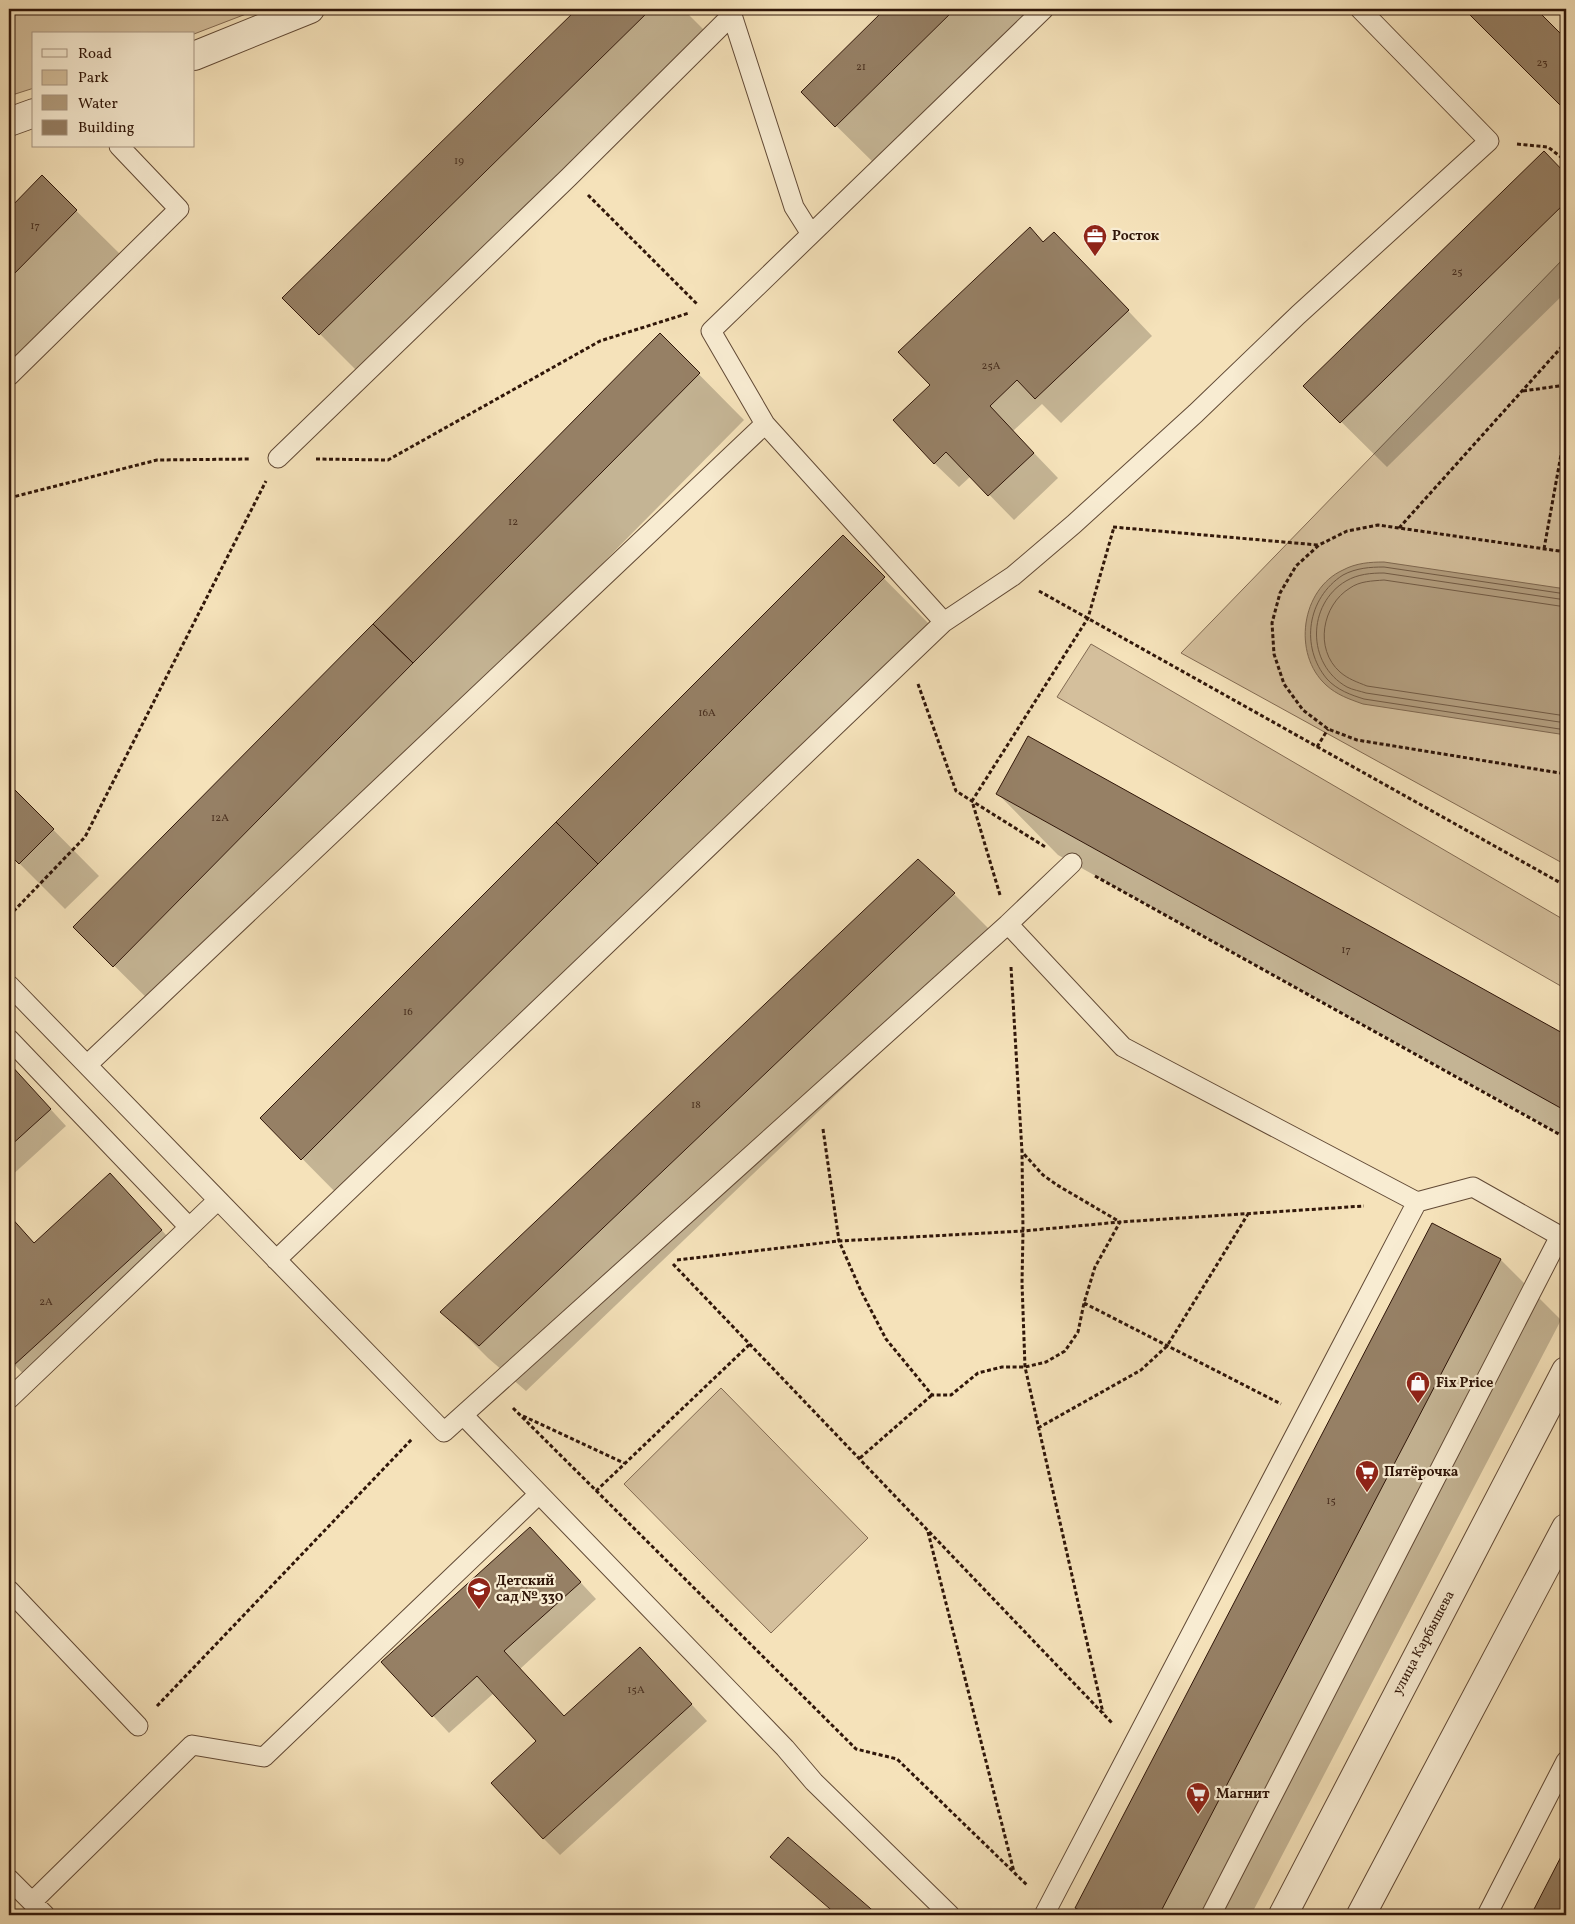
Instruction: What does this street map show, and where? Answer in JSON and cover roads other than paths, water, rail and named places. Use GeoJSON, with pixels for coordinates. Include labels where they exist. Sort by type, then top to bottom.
{"type":"FeatureCollection","features":[{"type":"Feature","properties":{"kind":"street"},"geometry":{"type":"LineString","coordinates":[[195,56],[310,9]]}},
{"type":"Feature","properties":{"kind":"street"},"geometry":{"type":"LineString","coordinates":[[9,122],[32,114]]}},
{"type":"Feature","properties":{"kind":"street","name":"улица Карбышева"},"geometry":{"type":"LineString","coordinates":[[1282,1915],[1566,1371]]}},
{"type":"Feature","properties":{"kind":"street"},"geometry":{"type":"LineString","coordinates":[[1361,1915],[1566,1528]]}},
{"type":"Feature","properties":{"kind":"lane"},"geometry":{"type":"LineString","coordinates":[[944,622],[765,424],[711,331],[1044,9]]}},
{"type":"Feature","properties":{"kind":"lane"},"geometry":{"type":"LineString","coordinates":[[276,1260],[944,622],[1013,576],[1074,524],[1196,413],[1305,308],[1489,141],[1360,9]]}},
{"type":"Feature","properties":{"kind":"lane"},"geometry":{"type":"LineString","coordinates":[[278,458],[569,177],[731,12],[794,207],[811,234]]}},
{"type":"Feature","properties":{"kind":"lane"},"geometry":{"type":"LineString","coordinates":[[9,376],[179,209],[121,148]]}},
{"type":"Feature","properties":{"kind":"lane"},"geometry":{"type":"LineString","coordinates":[[87,1065],[765,424]]}},
{"type":"Feature","properties":{"kind":"lane"},"geometry":{"type":"LineString","coordinates":[[9,985],[444,1432],[1008,924],[1072,863]]}},
{"type":"Feature","properties":{"kind":"lane"},"geometry":{"type":"LineString","coordinates":[[1008,924],[1124,1047],[1417,1202],[1473,1187],[1563,1235],[1211,1915]]}},
{"type":"Feature","properties":{"kind":"lane"},"geometry":{"type":"LineString","coordinates":[[9,1040],[189,1228]]}},
{"type":"Feature","properties":{"kind":"lane"},"geometry":{"type":"LineString","coordinates":[[9,1399],[218,1200]]}},
{"type":"Feature","properties":{"kind":"lane"},"geometry":{"type":"LineString","coordinates":[[1046,1911],[1417,1202]]}},
{"type":"Feature","properties":{"kind":"lane"},"geometry":{"type":"LineString","coordinates":[[463,1415],[785,1748],[814,1782],[950,1915]]}},
{"type":"Feature","properties":{"kind":"lane"},"geometry":{"type":"LineString","coordinates":[[9,1878],[38,1909],[192,1745],[264,1757],[539,1494]]}},
{"type":"Feature","properties":{"kind":"lane"},"geometry":{"type":"LineString","coordinates":[[9,1590],[138,1726]]}},
{"type":"Feature","properties":{"kind":"lane"},"geometry":{"type":"LineString","coordinates":[[1487,1915],[1566,1761]]}},
{"type":"Feature","properties":{"kind":"water"},"geometry":{"type":"Polygon","coordinates":[[[1384,562],[1566,589],[1566,735],[1363,704],[1339,694],[1326,685],[1315,672],[1308,657],[1305,640],[1306,623],[1310,607],[1318,592],[1329,579],[1343,570],[1363,563],[1384,562]]]}},
{"type":"Feature","properties":{"kind":"place","name":"Росток"},"geometry":{"type":"Point","coordinates":[1095,257]}},
{"type":"Feature","properties":{"kind":"place","name":"Fix Price"},"geometry":{"type":"Point","coordinates":[1418,1404]}},
{"type":"Feature","properties":{"kind":"place","name":"Пятёрочка"},"geometry":{"type":"Point","coordinates":[1367,1493]}},
{"type":"Feature","properties":{"kind":"place","name":"Детский сад № 330"},"geometry":{"type":"Point","coordinates":[479,1610]}},
{"type":"Feature","properties":{"kind":"place","name":"Магнит"},"geometry":{"type":"Point","coordinates":[1198,1815]}}]}
